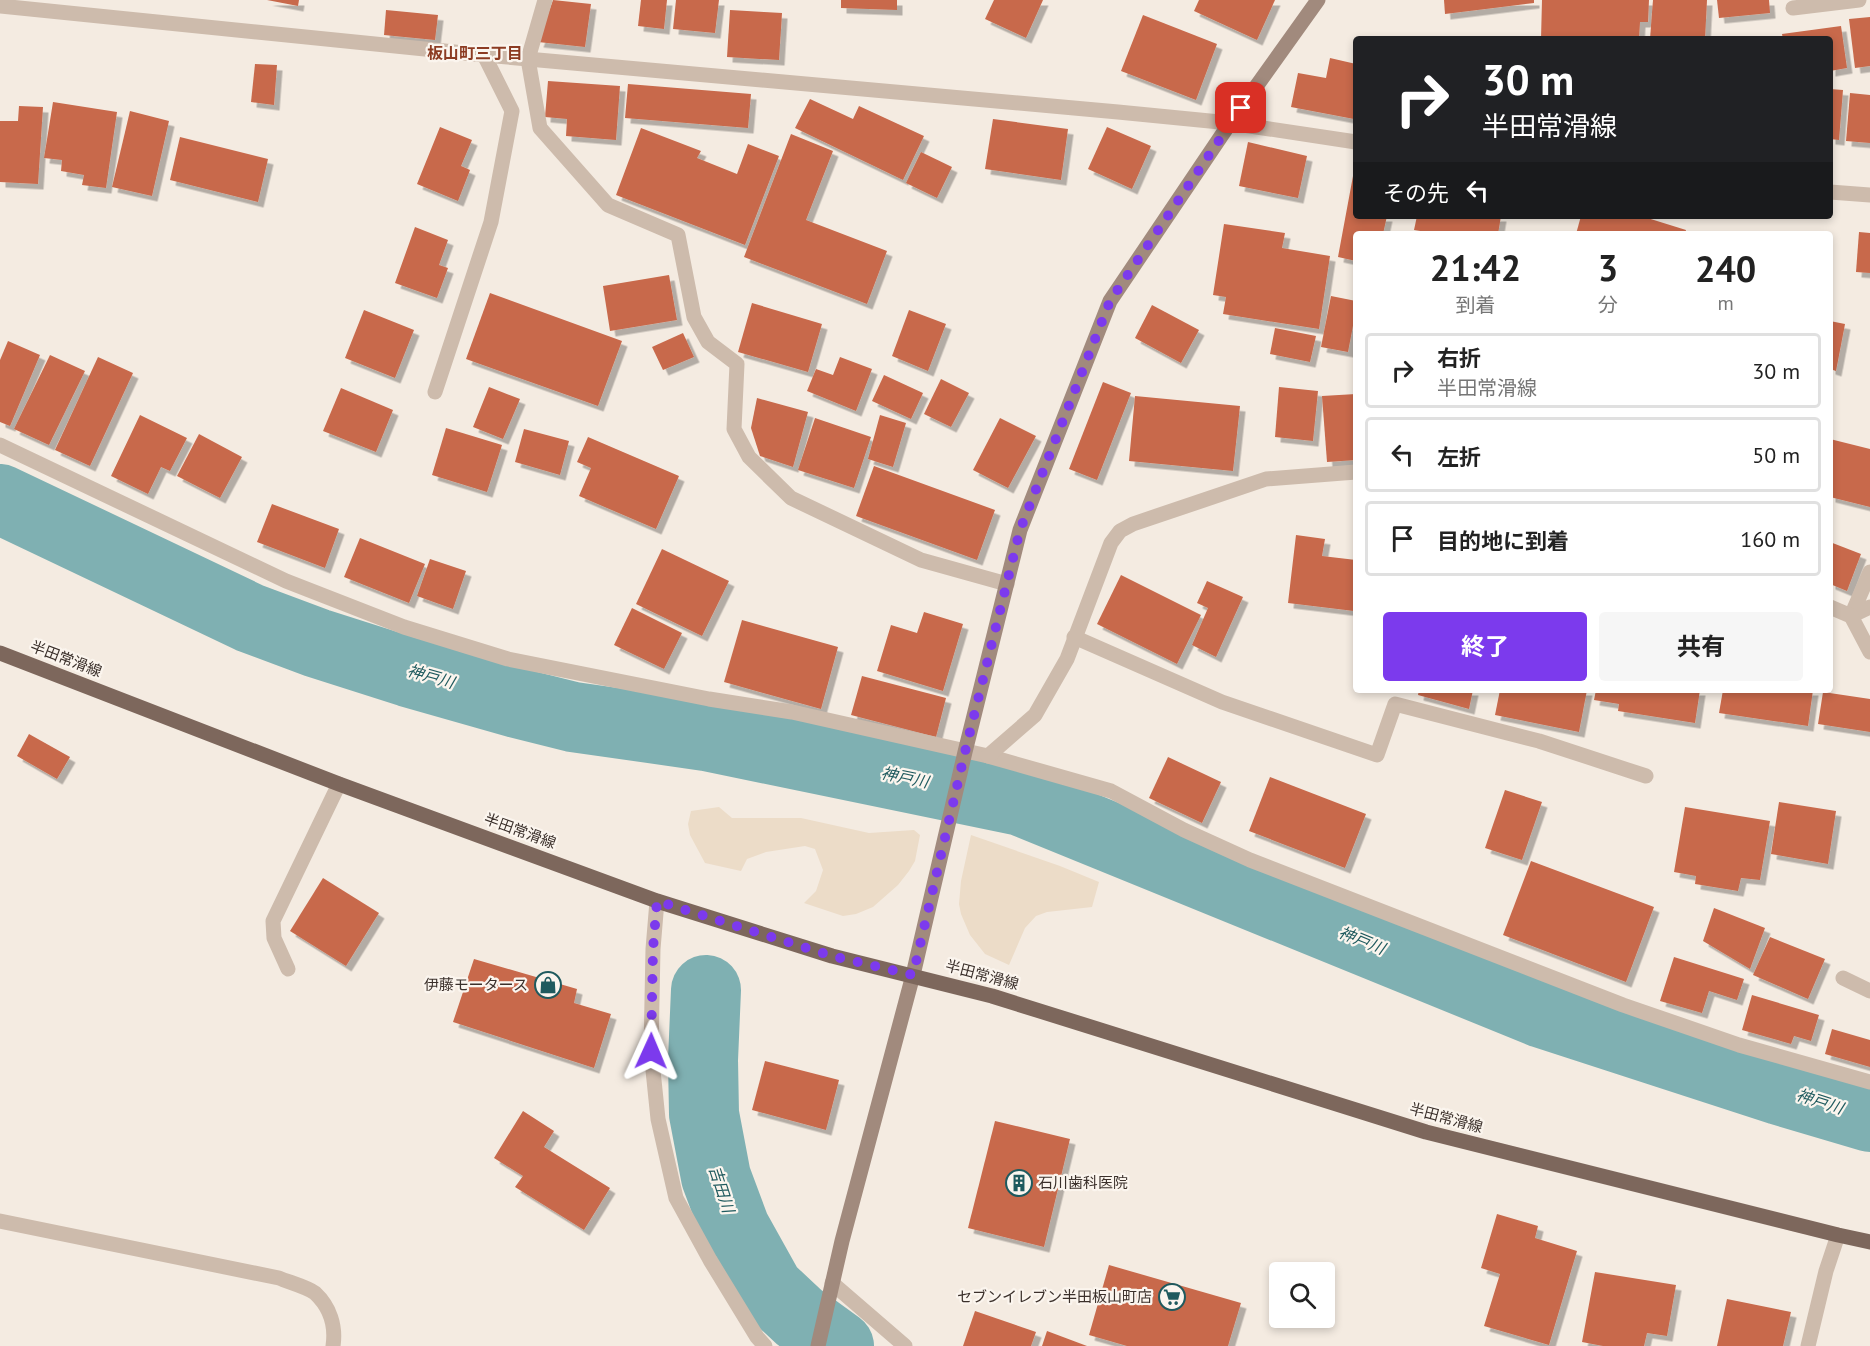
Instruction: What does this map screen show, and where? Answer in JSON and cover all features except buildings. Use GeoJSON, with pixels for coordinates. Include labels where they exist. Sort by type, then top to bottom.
{"type":"FeatureCollection","features":[{"type":"Feature","properties":{"kind":"main road","name":"半田常滑線"},"geometry":{"type":"LineString","coordinates":[[0,653],[339,784],[657,901],[832,956],[992,996],[1426,1132],[1870,1242]]}},
{"type":"Feature","properties":{"kind":"street"},"geometry":{"type":"LineString","coordinates":[[544,0],[528,59],[540,128],[608,204],[678,235],[694,317],[708,342],[737,364],[734,429],[749,457],[791,498],[921,560],[1007,584]]}},
{"type":"Feature","properties":{"kind":"street"},"geometry":{"type":"LineString","coordinates":[[818,1346],[842,1241],[913,975],[1020,530],[1110,301],[1230,123],[1318,0]]}},
{"type":"Feature","properties":{"kind":"street"},"geometry":{"type":"LineString","coordinates":[[1793,8],[1859,0]]}},
{"type":"Feature","properties":{"kind":"street"},"geometry":{"type":"LineString","coordinates":[[0,6],[484,55],[1230,123],[1353,142]]}},
{"type":"Feature","properties":{"kind":"street"},"geometry":{"type":"LineString","coordinates":[[435,392],[491,222],[512,111],[484,55]]}},
{"type":"Feature","properties":{"kind":"street"},"geometry":{"type":"LineString","coordinates":[[1833,192],[1870,195]]}},
{"type":"Feature","properties":{"kind":"street"},"geometry":{"type":"LineString","coordinates":[[0,445],[286,581],[414,630],[508,659],[708,699],[792,712],[964,757],[988,756],[1110,791],[1184,830],[1250,860],[1623,1005],[1739,1045],[1870,1082]]}},
{"type":"Feature","properties":{"kind":"street"},"geometry":{"type":"LineString","coordinates":[[988,756],[1035,715],[1067,659],[1111,543],[1120,531],[1133,524],[1266,479],[1353,472]]}},
{"type":"Feature","properties":{"kind":"street"},"geometry":{"type":"LineString","coordinates":[[1851,616],[1870,572]]}},
{"type":"Feature","properties":{"kind":"street"},"geometry":{"type":"LineString","coordinates":[[1851,616],[1870,607]]}},
{"type":"Feature","properties":{"kind":"street"},"geometry":{"type":"LineString","coordinates":[[1833,608],[1851,616],[1870,651]]}},
{"type":"Feature","properties":{"kind":"street"},"geometry":{"type":"LineString","coordinates":[[1074,637],[1222,702],[1377,755],[1395,704],[1539,741],[1646,776]]}},
{"type":"Feature","properties":{"kind":"street"},"geometry":{"type":"LineString","coordinates":[[288,969],[274,938],[273,921],[339,784]]}},
{"type":"Feature","properties":{"kind":"street"},"geometry":{"type":"LineString","coordinates":[[657,901],[653,949],[651,1051],[658,1119],[676,1198],[710,1260],[757,1337],[765,1346]]}},
{"type":"Feature","properties":{"kind":"street"},"geometry":{"type":"LineString","coordinates":[[1843,978],[1870,991]]}},
{"type":"Feature","properties":{"kind":"street"},"geometry":{"type":"LineString","coordinates":[[0,1221],[279,1278],[314,1292],[332,1316],[335,1337],[333,1346]]}},
{"type":"Feature","properties":{"kind":"street"},"geometry":{"type":"LineString","coordinates":[[1808,1346],[1826,1271],[1838,1235]]}},
{"type":"Feature","properties":{"kind":"street"},"geometry":{"type":"LineString","coordinates":[[832,1283],[905,1346]]}},
{"type":"Feature","properties":{"kind":"shaded area"},"geometry":{"type":"Polygon","coordinates":[[[719,807],[732,818],[801,818],[869,833],[914,830],[920,835],[915,861],[898,885],[873,907],[856,914],[843,916],[804,903],[816,891],[823,870],[815,849],[805,846],[766,852],[747,859],[741,871],[705,863],[690,835],[688,824],[691,811],[719,807]]]}},
{"type":"Feature","properties":{"kind":"shaded area"},"geometry":{"type":"Polygon","coordinates":[[[971,835],[1099,882],[1092,907],[1047,912],[1036,916],[1025,928],[1009,965],[985,954],[970,935],[959,904],[961,881],[971,835]]]}},
{"type":"Feature","properties":{"kind":"waterway","name":"神戸川"},"geometry":{"type":"LineString","coordinates":[[0,499],[250,618],[317,643],[408,672],[573,717],[706,736],[1021,801],[1542,1013],[1870,1117]]}},
{"type":"Feature","properties":{"kind":"waterway","name":"吉田川"},"geometry":{"type":"LineString","coordinates":[[706,990],[703,1060],[704,1114],[716,1177],[735,1228],[769,1289],[799,1317],[839,1346]]}},
{"type":"Feature","properties":{"kind":"place","name":"伊藤モータース"},"geometry":{"type":"Point","coordinates":[548,985]}},
{"type":"Feature","properties":{"kind":"place","name":"石川歯科医院"},"geometry":{"type":"Point","coordinates":[1019,1183]}},
{"type":"Feature","properties":{"kind":"place","name":"セブンイレブン半田板山町店"},"geometry":{"type":"Point","coordinates":[1172,1297]}},
{"type":"Feature","properties":{"kind":"district","name":"板山町三丁目"},"geometry":{"type":"Point","coordinates":[475,53]}},
{"type":"Feature","properties":{"kind":"route"},"geometry":{"type":"LineString","coordinates":[[651,1051],[653,949],[657,901],[832,956],[913,975],[1020,530],[1110,301],[1241,108]]}}]}
